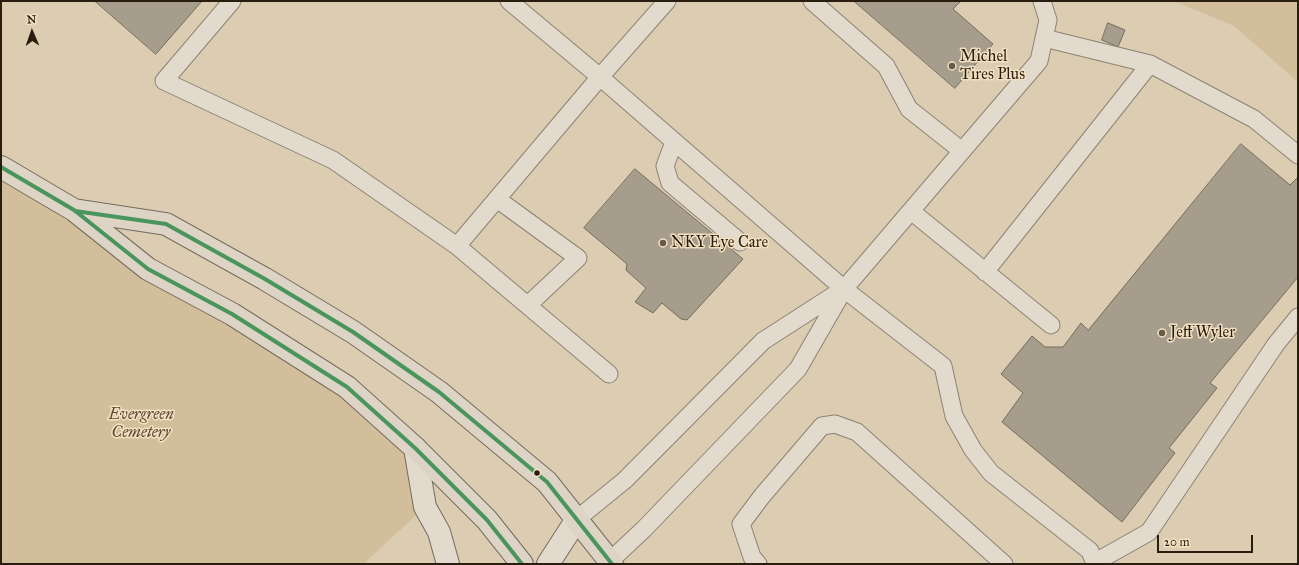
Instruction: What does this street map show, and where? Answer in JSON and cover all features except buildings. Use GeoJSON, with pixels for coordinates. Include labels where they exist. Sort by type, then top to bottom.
{"type":"FeatureCollection","features":[{"type":"Feature","properties":{"kind":"main road"},"geometry":{"type":"LineString","coordinates":[[1,167],[74,210],[148,269],[232,314],[347,387],[415,448],[487,520],[522,564]]}},
{"type":"Feature","properties":{"kind":"main road"},"geometry":{"type":"LineString","coordinates":[[74,210],[166,224],[265,279],[353,332],[439,392],[548,482],[577,519],[607,563]]}},
{"type":"Feature","properties":{"kind":"main road"},"geometry":{"type":"LineString","coordinates":[[415,448],[425,507],[439,532],[448,564]]}},
{"type":"Feature","properties":{"kind":"main road"},"geometry":{"type":"LineString","coordinates":[[548,564],[577,519]]}},
{"type":"Feature","properties":{"kind":"lane"},"geometry":{"type":"LineString","coordinates":[[232,1],[164,82],[333,160],[457,246],[609,374]]}},
{"type":"Feature","properties":{"kind":"lane"},"geometry":{"type":"LineString","coordinates":[[509,1],[844,289],[943,366],[954,416],[973,450],[992,473],[1090,551],[1094,563],[1149,532],[1276,344],[1298,317]]}},
{"type":"Feature","properties":{"kind":"lane"},"geometry":{"type":"LineString","coordinates":[[457,246],[667,1]]}},
{"type":"Feature","properties":{"kind":"lane"},"geometry":{"type":"LineString","coordinates":[[812,1],[886,66],[909,109],[962,151]]}},
{"type":"Feature","properties":{"kind":"lane"},"geometry":{"type":"LineString","coordinates":[[607,563],[644,529],[798,369],[844,289],[1039,61],[1048,20],[1042,1]]}},
{"type":"Feature","properties":{"kind":"lane"},"geometry":{"type":"LineString","coordinates":[[1044,38],[1150,64],[1254,119],[1298,155]]}},
{"type":"Feature","properties":{"kind":"lane"},"geometry":{"type":"LineString","coordinates":[[985,272],[1150,64]]}},
{"type":"Feature","properties":{"kind":"lane"},"geometry":{"type":"LineString","coordinates":[[674,142],[665,166],[670,183],[740,242]]}},
{"type":"Feature","properties":{"kind":"lane"},"geometry":{"type":"LineString","coordinates":[[497,199],[578,258],[528,305]]}},
{"type":"Feature","properties":{"kind":"lane"},"geometry":{"type":"LineString","coordinates":[[911,211],[1051,324]]}},
{"type":"Feature","properties":{"kind":"lane"},"geometry":{"type":"LineString","coordinates":[[577,519],[625,480],[763,341],[844,289]]}},
{"type":"Feature","properties":{"kind":"lane"},"geometry":{"type":"LineString","coordinates":[[758,564],[752,556],[741,524],[762,496],[822,426],[835,424],[857,432],[1004,564]]}},
{"type":"Feature","properties":{"kind":"green space"},"geometry":{"type":"Polygon","coordinates":[[[1174,1],[1298,1],[1298,82],[1234,26],[1174,1]]]}},
{"type":"Feature","properties":{"kind":"green space","name":"Evergreen Cemetery"},"geometry":{"type":"Polygon","coordinates":[[[1,167],[232,314],[415,448],[425,507],[363,564],[1,564],[1,167]]]}},
{"type":"Feature","properties":{"kind":"transit line"},"geometry":{"type":"LineString","coordinates":[[1,167],[74,210],[148,269],[232,314],[347,387],[415,448],[487,520],[522,564]]}},
{"type":"Feature","properties":{"kind":"transit line"},"geometry":{"type":"LineString","coordinates":[[75,211],[166,224],[265,279],[353,332],[439,392],[547,482],[612,564]]}},
{"type":"Feature","properties":{"kind":"place","name":"Michel Tires Plus"},"geometry":{"type":"Point","coordinates":[952,66]}},
{"type":"Feature","properties":{"kind":"place","name":"NKY Eye Care"},"geometry":{"type":"Point","coordinates":[663,243]}},
{"type":"Feature","properties":{"kind":"place","name":"Jeff Wyler"},"geometry":{"type":"Point","coordinates":[1162,333]}}]}
